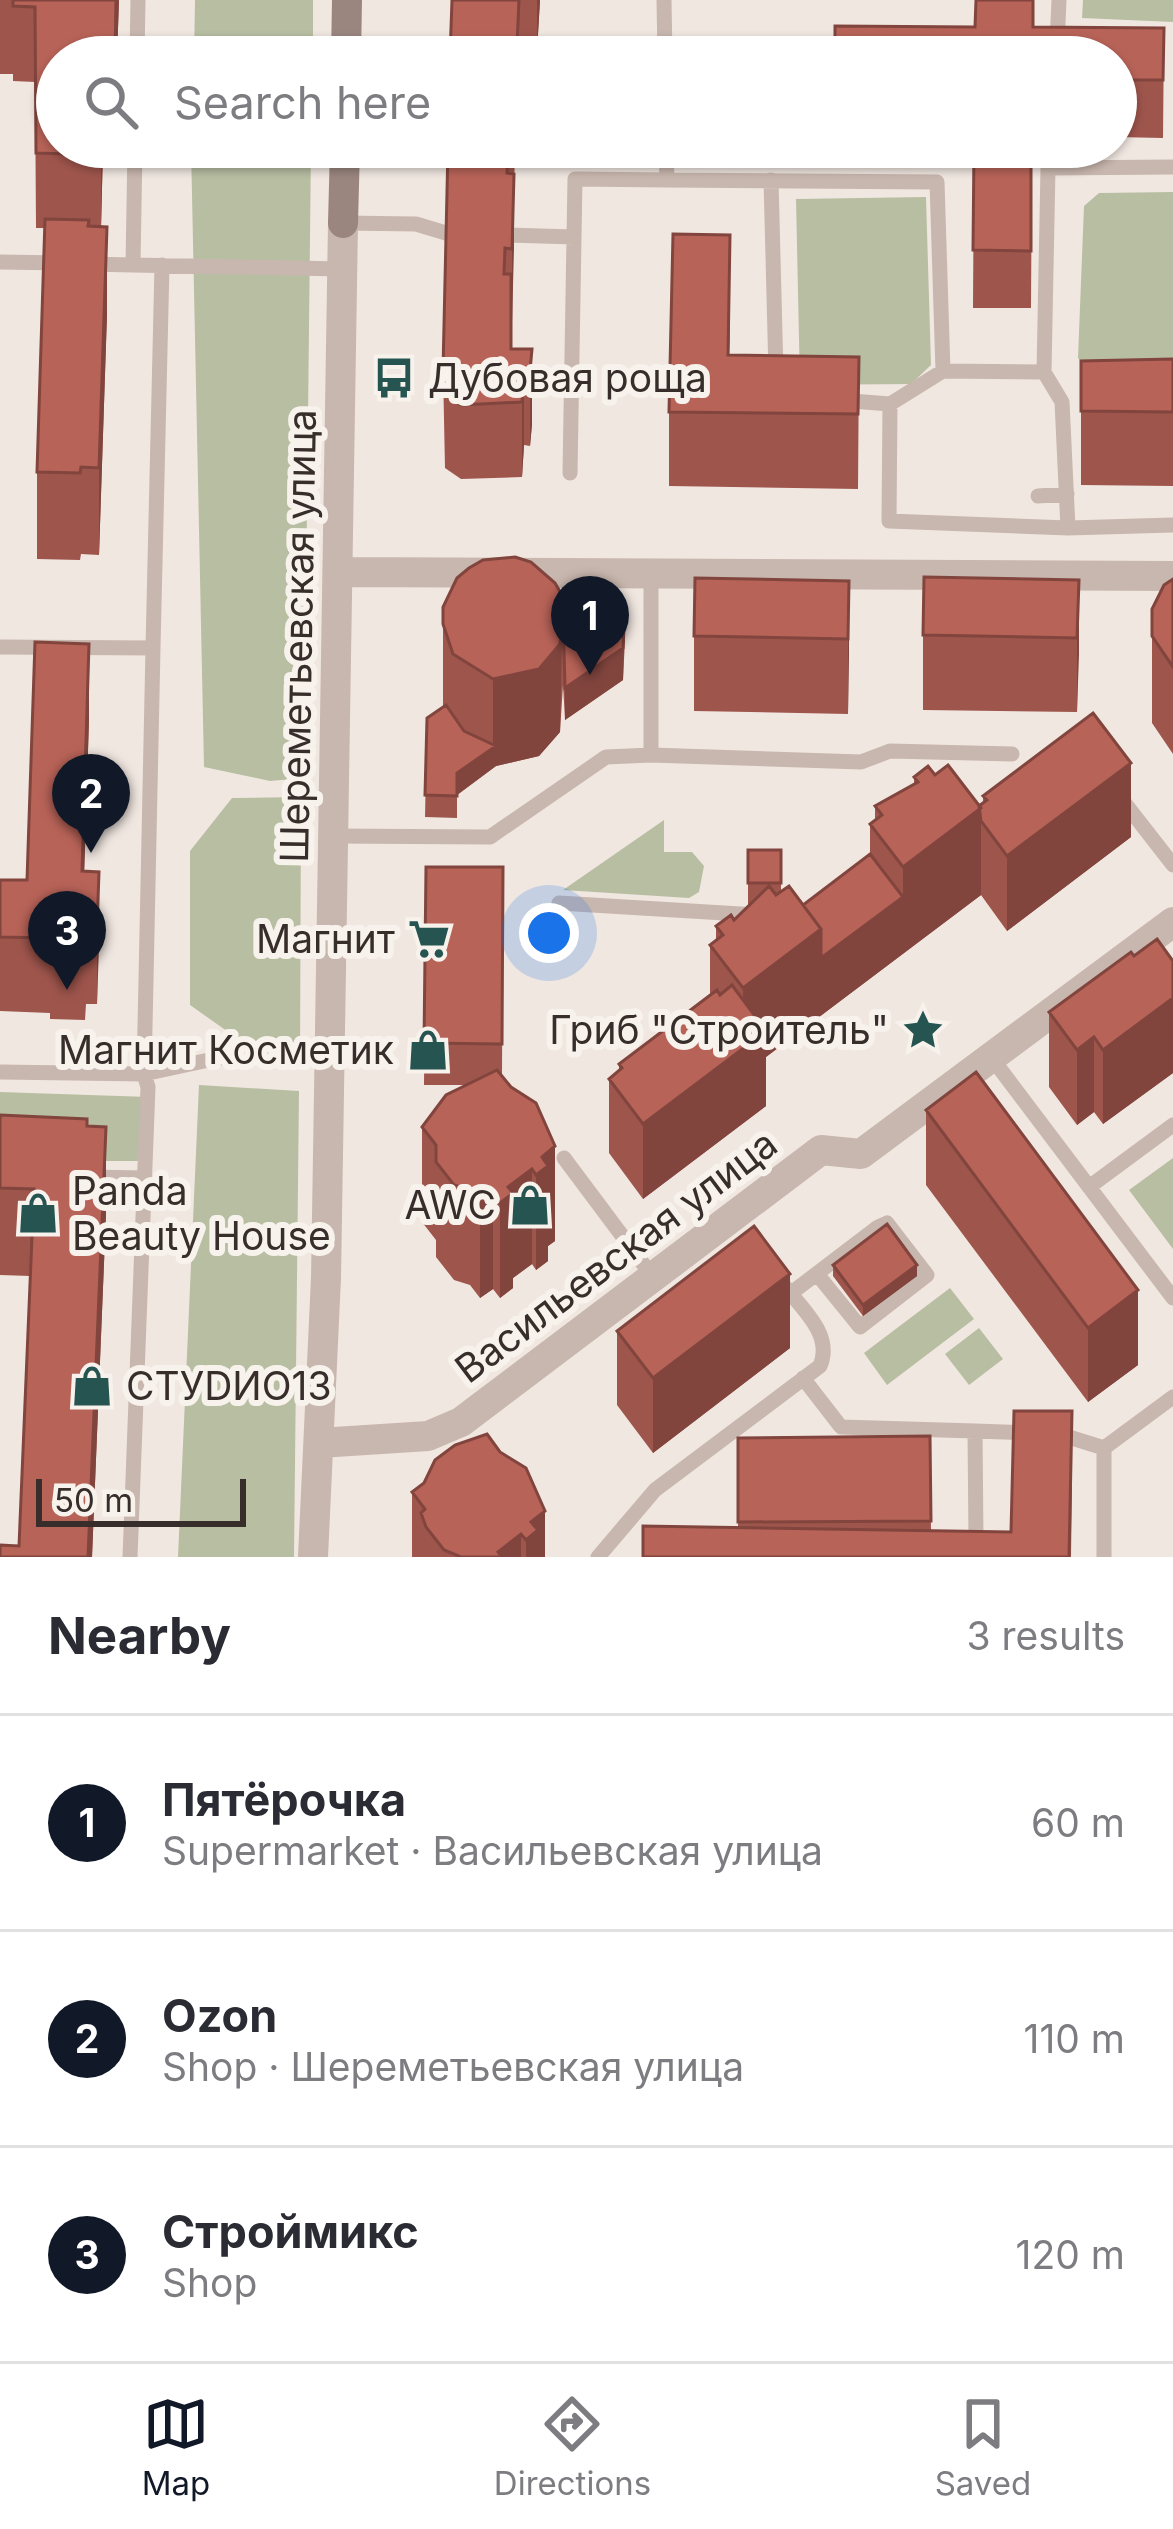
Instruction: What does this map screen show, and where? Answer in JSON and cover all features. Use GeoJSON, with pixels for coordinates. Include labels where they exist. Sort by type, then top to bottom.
{"type":"FeatureCollection","features":[{"type":"Feature","properties":{"kind":"street"},"geometry":{"type":"LineString","coordinates":[[346,36],[347,0]]}},
{"type":"Feature","properties":{"kind":"street","name":"Шереметьевская улица"},"geometry":{"type":"LineString","coordinates":[[313,1557],[329,1053],[345,168]]}},
{"type":"Feature","properties":{"kind":"street"},"geometry":{"type":"LineString","coordinates":[[338,572],[1173,576]]}},
{"type":"Feature","properties":{"kind":"street","name":"Васильевская улица"},"geometry":{"type":"LineString","coordinates":[[319,1443],[444,1432],[653,1277],[737,1225],[821,1150],[861,1154],[1173,922]]}},
{"type":"Feature","properties":{"kind":"lane"},"geometry":{"type":"LineString","coordinates":[[137,36],[138,0]]}},
{"type":"Feature","properties":{"kind":"lane"},"geometry":{"type":"LineString","coordinates":[[664,0],[665,36]]}},
{"type":"Feature","properties":{"kind":"lane"},"geometry":{"type":"LineString","coordinates":[[1058,36],[1059,0]]}},
{"type":"Feature","properties":{"kind":"lane"},"geometry":{"type":"LineString","coordinates":[[1137,167],[1173,167]]}},
{"type":"Feature","properties":{"kind":"lane"},"geometry":{"type":"LineString","coordinates":[[133,265],[135,168]]}},
{"type":"Feature","properties":{"kind":"lane"},"geometry":{"type":"LineString","coordinates":[[667,168],[667,181]]}},
{"type":"Feature","properties":{"kind":"lane"},"geometry":{"type":"LineString","coordinates":[[1048,168],[1044,371],[1062,402],[1068,528]]}},
{"type":"Feature","properties":{"kind":"lane"},"geometry":{"type":"LineString","coordinates":[[570,473],[574,179],[937,182],[943,371]]}},
{"type":"Feature","properties":{"kind":"lane"},"geometry":{"type":"LineString","coordinates":[[771,180],[777,394]]}},
{"type":"Feature","properties":{"kind":"lane"},"geometry":{"type":"LineString","coordinates":[[344,223],[416,224],[446,233]]}},
{"type":"Feature","properties":{"kind":"lane"},"geometry":{"type":"LineString","coordinates":[[507,235],[574,237]]}},
{"type":"Feature","properties":{"kind":"lane"},"geometry":{"type":"LineString","coordinates":[[0,262],[343,269]]}},
{"type":"Feature","properties":{"kind":"lane"},"geometry":{"type":"LineString","coordinates":[[130,1557],[145,1178],[162,265]]}},
{"type":"Feature","properties":{"kind":"lane"},"geometry":{"type":"LineString","coordinates":[[822,398],[890,404],[943,371],[1044,371]]}},
{"type":"Feature","properties":{"kind":"lane"},"geometry":{"type":"LineString","coordinates":[[1062,402],[1084,402]]}},
{"type":"Feature","properties":{"kind":"lane"},"geometry":{"type":"LineString","coordinates":[[890,404],[890,521],[1068,528],[1173,525]]}},
{"type":"Feature","properties":{"kind":"lane"},"geometry":{"type":"LineString","coordinates":[[1038,496],[1067,494]]}},
{"type":"Feature","properties":{"kind":"lane"},"geometry":{"type":"LineString","coordinates":[[651,574],[651,755]]}},
{"type":"Feature","properties":{"kind":"lane"},"geometry":{"type":"LineString","coordinates":[[0,647],[153,648]]}},
{"type":"Feature","properties":{"kind":"lane"},"geometry":{"type":"LineString","coordinates":[[333,836],[490,837],[606,757],[861,762],[890,751],[1012,754]]}},
{"type":"Feature","properties":{"kind":"lane"},"geometry":{"type":"LineString","coordinates":[[1110,784],[1173,866]]}},
{"type":"Feature","properties":{"kind":"lane"},"geometry":{"type":"LineString","coordinates":[[559,902],[782,916]]}},
{"type":"Feature","properties":{"kind":"lane"},"geometry":{"type":"LineString","coordinates":[[0,1072],[144,1074],[218,1058],[329,1053]]}},
{"type":"Feature","properties":{"kind":"lane"},"geometry":{"type":"LineString","coordinates":[[991,1058],[1173,1298]]}},
{"type":"Feature","properties":{"kind":"lane"},"geometry":{"type":"LineString","coordinates":[[1089,1187],[1173,1124]]}},
{"type":"Feature","properties":{"kind":"lane"},"geometry":{"type":"LineString","coordinates":[[564,1158],[653,1277]]}},
{"type":"Feature","properties":{"kind":"lane"},"geometry":{"type":"LineString","coordinates":[[62,1176],[145,1178]]}},
{"type":"Feature","properties":{"kind":"lane"},"geometry":{"type":"LineString","coordinates":[[790,1294],[817,1274],[887,1223],[927,1275],[860,1327],[817,1274]]}},
{"type":"Feature","properties":{"kind":"lane"},"geometry":{"type":"LineString","coordinates":[[598,1557],[655,1490],[820,1366],[826,1350],[822,1336],[767,1264]]}},
{"type":"Feature","properties":{"kind":"lane"},"geometry":{"type":"LineString","coordinates":[[803,1378],[841,1427],[840,1448]]}},
{"type":"Feature","properties":{"kind":"lane"},"geometry":{"type":"LineString","coordinates":[[1104,1448],[1173,1397]]}},
{"type":"Feature","properties":{"kind":"lane"},"geometry":{"type":"LineString","coordinates":[[841,1427],[1058,1433],[1104,1448]]}},
{"type":"Feature","properties":{"kind":"lane"},"geometry":{"type":"LineString","coordinates":[[963,1557],[971,1554],[976,1540],[976,1431]]}},
{"type":"Feature","properties":{"kind":"lane"},"geometry":{"type":"LineString","coordinates":[[1104,1448],[1104,1557]]}},
{"type":"Feature","properties":{"kind":"green space"},"geometry":{"type":"Polygon","coordinates":[[[195,0],[313,0],[313,36],[194,36],[195,0]]]}},
{"type":"Feature","properties":{"kind":"green space"},"geometry":{"type":"Polygon","coordinates":[[[1083,0],[1173,0],[1173,22],[1082,18],[1083,0]]]}},
{"type":"Feature","properties":{"kind":"green space"},"geometry":{"type":"Polygon","coordinates":[[[191,168],[311,168],[304,778],[270,781],[204,767],[191,168]]]}},
{"type":"Feature","properties":{"kind":"green space"},"geometry":{"type":"Polygon","coordinates":[[[1173,192],[1173,378],[1093,377],[1078,358],[1084,206],[1099,193],[1173,192]]]}},
{"type":"Feature","properties":{"kind":"green space"},"geometry":{"type":"Polygon","coordinates":[[[926,197],[931,365],[911,384],[800,385],[796,199],[926,197]]]}},
{"type":"Feature","properties":{"kind":"green space"},"geometry":{"type":"Polygon","coordinates":[[[301,797],[300,1064],[248,1046],[190,1005],[190,851],[232,798],[301,797]]]}},
{"type":"Feature","properties":{"kind":"green space"},"geometry":{"type":"Polygon","coordinates":[[[664,820],[664,852],[692,852],[704,866],[699,892],[689,898],[563,890],[664,820]]]}},
{"type":"Feature","properties":{"kind":"green space"},"geometry":{"type":"Polygon","coordinates":[[[199,1085],[299,1091],[294,1557],[178,1557],[199,1085]]]}},
{"type":"Feature","properties":{"kind":"green space"},"geometry":{"type":"Polygon","coordinates":[[[0,1092],[149,1097],[147,1161],[0,1161],[0,1092]]]}},
{"type":"Feature","properties":{"kind":"green space"},"geometry":{"type":"Polygon","coordinates":[[[1173,1158],[1173,1249],[1129,1190],[1173,1158]]]}},
{"type":"Feature","properties":{"kind":"green space"},"geometry":{"type":"Polygon","coordinates":[[[950,1288],[974,1319],[887,1385],[864,1353],[950,1288]]]}},
{"type":"Feature","properties":{"kind":"green space"},"geometry":{"type":"Polygon","coordinates":[[[979,1328],[1003,1359],[969,1385],[945,1354],[979,1328]]]}},
{"type":"Feature","properties":{"kind":"building"},"geometry":{"type":"Polygon","coordinates":[[[13,0],[116,0],[115,36],[36,36],[36,153],[35,7],[13,6],[13,0]]]}},
{"type":"Feature","properties":{"kind":"building"},"geometry":{"type":"Polygon","coordinates":[[[452,0],[519,0],[517,36],[451,36],[452,0]]]}},
{"type":"Feature","properties":{"kind":"building"},"geometry":{"type":"Polygon","coordinates":[[[976,0],[1033,0],[1033,27],[1164,28],[1163,80],[1137,80],[1137,36],[835,36],[835,26],[975,27],[976,0]]]}},
{"type":"Feature","properties":{"kind":"building"},"geometry":{"type":"Polygon","coordinates":[[[448,168],[507,168],[507,173],[514,174],[512,249],[505,248],[504,274],[511,274],[511,349],[532,349],[530,371],[524,370],[522,402],[461,405],[445,394],[448,168]]]}},
{"type":"Feature","properties":{"kind":"building"},"geometry":{"type":"Polygon","coordinates":[[[974,168],[1031,168],[1031,251],[973,250],[974,168]]]}},
{"type":"Feature","properties":{"kind":"building"},"geometry":{"type":"Polygon","coordinates":[[[45,219],[89,220],[88,226],[107,227],[99,468],[81,467],[80,473],[37,472],[45,219]]]}},
{"type":"Feature","properties":{"kind":"building"},"geometry":{"type":"Polygon","coordinates":[[[673,234],[730,235],[728,355],[859,357],[858,414],[669,412],[673,234]]]}},
{"type":"Feature","properties":{"kind":"building"},"geometry":{"type":"Polygon","coordinates":[[[1173,359],[1173,412],[1081,411],[1081,361],[1173,359]]]}},
{"type":"Feature","properties":{"kind":"building"},"geometry":{"type":"Polygon","coordinates":[[[515,557],[531,562],[563,597],[560,644],[539,669],[493,679],[453,654],[443,607],[457,578],[469,568],[483,560],[515,557]]]}},
{"type":"Feature","properties":{"kind":"building"},"geometry":{"type":"Polygon","coordinates":[[[924,577],[1079,580],[1077,638],[923,635],[924,577]]]}},
{"type":"Feature","properties":{"kind":"building"},"geometry":{"type":"Polygon","coordinates":[[[695,578],[849,581],[848,639],[694,636],[695,578]]]}},
{"type":"Feature","properties":{"kind":"building"},"geometry":{"type":"Polygon","coordinates":[[[1173,579],[1173,667],[1152,636],[1152,609],[1164,585],[1173,579]]]}},
{"type":"Feature","properties":{"kind":"building"},"geometry":{"type":"Polygon","coordinates":[[[575,605],[625,608],[623,648],[565,688],[563,614],[575,605]]]}},
{"type":"Feature","properties":{"kind":"building"},"geometry":{"type":"Polygon","coordinates":[[[35,642],[89,644],[82,871],[99,872],[97,929],[86,929],[85,945],[50,944],[50,938],[0,937],[0,880],[27,880],[35,642]]]}},
{"type":"Feature","properties":{"kind":"building"},"geometry":{"type":"Polygon","coordinates":[[[446,705],[464,731],[496,746],[457,773],[457,796],[425,795],[427,718],[446,705]]]}},
{"type":"Feature","properties":{"kind":"building"},"geometry":{"type":"Polygon","coordinates":[[[1093,713],[1131,763],[1007,856],[981,821],[979,806],[987,800],[983,796],[1093,713]]]}},
{"type":"Feature","properties":{"kind":"building"},"geometry":{"type":"Polygon","coordinates":[[[948,765],[981,808],[903,867],[870,824],[882,815],[875,806],[918,782],[914,777],[928,766],[935,775],[948,765]]]}},
{"type":"Feature","properties":{"kind":"building"},"geometry":{"type":"Polygon","coordinates":[[[748,850],[781,850],[781,883],[748,883],[748,850]]]}},
{"type":"Feature","properties":{"kind":"building"},"geometry":{"type":"Polygon","coordinates":[[[870,854],[903,897],[821,958],[821,929],[803,905],[870,854]]]}},
{"type":"Feature","properties":{"kind":"building"},"geometry":{"type":"Polygon","coordinates":[[[426,867],[503,867],[502,1044],[424,1043],[426,867]]]}},
{"type":"Feature","properties":{"kind":"building"},"geometry":{"type":"Polygon","coordinates":[[[769,886],[776,895],[789,886],[821,929],[743,988],[710,945],[723,935],[716,926],[731,915],[734,920],[769,886]]]}},
{"type":"Feature","properties":{"kind":"building"},"geometry":{"type":"Polygon","coordinates":[[[1157,939],[1173,961],[1173,998],[1103,1050],[1094,1037],[1077,1050],[1049,1012],[1131,952],[1134,956],[1157,939]]]}},
{"type":"Feature","properties":{"kind":"building"},"geometry":{"type":"Polygon","coordinates":[[[732,985],[766,1031],[643,1124],[609,1079],[622,1068],[619,1064],[717,990],[720,995],[732,985]]]}},
{"type":"Feature","properties":{"kind":"building"},"geometry":{"type":"Polygon","coordinates":[[[497,1070],[511,1087],[536,1103],[555,1146],[542,1157],[548,1166],[536,1175],[532,1169],[508,1187],[513,1193],[500,1203],[493,1194],[480,1203],[470,1190],[454,1185],[436,1162],[436,1145],[422,1127],[446,1095],[497,1070]]]}},
{"type":"Feature","properties":{"kind":"building"},"geometry":{"type":"Polygon","coordinates":[[[976,1072],[1138,1290],[1088,1328],[926,1110],[976,1072]]]}},
{"type":"Feature","properties":{"kind":"building"},"geometry":{"type":"Polygon","coordinates":[[[0,1115],[87,1119],[87,1126],[106,1127],[88,1557],[0,1557],[0,1545],[19,1546],[34,1189],[0,1188],[0,1115]]]}},
{"type":"Feature","properties":{"kind":"building"},"geometry":{"type":"Polygon","coordinates":[[[887,1224],[917,1265],[863,1305],[833,1265],[887,1224]]]}},
{"type":"Feature","properties":{"kind":"building"},"geometry":{"type":"Polygon","coordinates":[[[754,1226],[790,1274],[653,1378],[617,1331],[754,1226]]]}},
{"type":"Feature","properties":{"kind":"building"},"geometry":{"type":"Polygon","coordinates":[[[1014,1411],[1072,1411],[1069,1557],[643,1557],[643,1526],[1011,1532],[1014,1411]]]}},
{"type":"Feature","properties":{"kind":"building"},"geometry":{"type":"Polygon","coordinates":[[[487,1434],[500,1452],[526,1468],[545,1511],[531,1522],[538,1530],[526,1540],[521,1534],[498,1552],[502,1557],[461,1557],[444,1550],[426,1527],[421,1513],[425,1509],[412,1492],[424,1483],[435,1460],[455,1445],[487,1434]]]}},
{"type":"Feature","properties":{"kind":"building"},"geometry":{"type":"Polygon","coordinates":[[[930,1436],[931,1521],[738,1522],[738,1438],[930,1436]]]}},
{"type":"Feature","properties":{"kind":"place","name":"Дубовая роща"},"geometry":{"type":"Point","coordinates":[394,378]}},
{"type":"Feature","properties":{"kind":"place","name":"Пятёрочка"},"geometry":{"type":"Point","coordinates":[590,675]}},
{"type":"Feature","properties":{"kind":"place","name":"Ozon"},"geometry":{"type":"Point","coordinates":[91,853]}},
{"type":"Feature","properties":{"kind":"place","name":"Магнит"},"geometry":{"type":"Point","coordinates":[429,939]}},
{"type":"Feature","properties":{"kind":"place","name":"Строймикс"},"geometry":{"type":"Point","coordinates":[67,990]}},
{"type":"Feature","properties":{"kind":"place","name":"Гриб \"Строитель\""},"geometry":{"type":"Point","coordinates":[923,1030]}},
{"type":"Feature","properties":{"kind":"place","name":"Магнит Косметик"},"geometry":{"type":"Point","coordinates":[428,1050]}},
{"type":"Feature","properties":{"kind":"place","name":"AWC"},"geometry":{"type":"Point","coordinates":[530,1205]}},
{"type":"Feature","properties":{"kind":"place","name":"Panda Beauty House"},"geometry":{"type":"Point","coordinates":[38,1213]}},
{"type":"Feature","properties":{"kind":"place","name":"СТУDИО13"},"geometry":{"type":"Point","coordinates":[92,1386]}}]}
